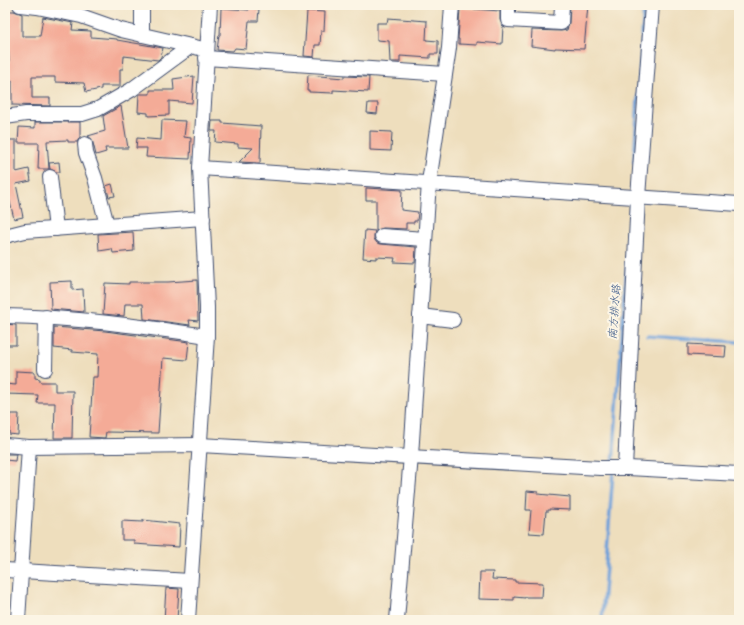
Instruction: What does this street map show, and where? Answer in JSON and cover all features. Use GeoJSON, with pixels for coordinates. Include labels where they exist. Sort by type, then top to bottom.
{"type":"FeatureCollection","features":[{"type":"Feature","properties":{"kind":"street"},"geometry":{"type":"LineString","coordinates":[[20,5],[76,10],[121,30],[191,46],[207,54],[445,74]]}},
{"type":"Feature","properties":{"kind":"street"},"geometry":{"type":"LineString","coordinates":[[142,5],[142,35]]}},
{"type":"Feature","properties":{"kind":"street"},"geometry":{"type":"LineString","coordinates":[[188,620],[207,336],[207,307],[200,168],[210,5]]}},
{"type":"Feature","properties":{"kind":"street"},"geometry":{"type":"LineString","coordinates":[[397,620],[411,456],[429,182],[449,48],[452,5]]}},
{"type":"Feature","properties":{"kind":"street"},"geometry":{"type":"LineString","coordinates":[[508,5],[508,20],[561,23],[562,5]]}},
{"type":"Feature","properties":{"kind":"street"},"geometry":{"type":"LineString","coordinates":[[623,468],[638,197],[652,5]]}},
{"type":"Feature","properties":{"kind":"street"},"geometry":{"type":"LineString","coordinates":[[5,118],[26,114],[82,114],[98,109],[131,90],[191,46]]}},
{"type":"Feature","properties":{"kind":"street"},"geometry":{"type":"LineString","coordinates":[[85,144],[86,153],[95,178],[107,225]]}},
{"type":"Feature","properties":{"kind":"street"},"geometry":{"type":"LineString","coordinates":[[200,168],[429,182],[739,204]]}},
{"type":"Feature","properties":{"kind":"street"},"geometry":{"type":"LineString","coordinates":[[50,177],[56,229]]}},
{"type":"Feature","properties":{"kind":"street"},"geometry":{"type":"LineString","coordinates":[[5,236],[25,231],[203,218]]}},
{"type":"Feature","properties":{"kind":"street"},"geometry":{"type":"LineString","coordinates":[[382,236],[425,239]]}},
{"type":"Feature","properties":{"kind":"street"},"geometry":{"type":"LineString","coordinates":[[5,316],[46,317],[126,324],[207,336]]}},
{"type":"Feature","properties":{"kind":"street"},"geometry":{"type":"LineString","coordinates":[[420,316],[454,320]]}},
{"type":"Feature","properties":{"kind":"street"},"geometry":{"type":"LineString","coordinates":[[45,369],[46,317]]}},
{"type":"Feature","properties":{"kind":"street"},"geometry":{"type":"LineString","coordinates":[[5,445],[29,447],[200,445],[605,468],[739,474]]}},
{"type":"Feature","properties":{"kind":"street"},"geometry":{"type":"LineString","coordinates":[[18,620],[29,447]]}},
{"type":"Feature","properties":{"kind":"street"},"geometry":{"type":"LineString","coordinates":[[5,570],[190,581]]}},
{"type":"Feature","properties":{"kind":"building"},"geometry":{"type":"Polygon","coordinates":[[[570,5],[588,5],[584,49],[555,49],[531,46],[532,30],[567,30],[570,5]]]}},
{"type":"Feature","properties":{"kind":"building"},"geometry":{"type":"Polygon","coordinates":[[[221,8],[249,10],[249,8],[259,9],[258,21],[249,21],[246,49],[235,48],[233,51],[217,50],[220,35],[221,8]]]}},
{"type":"Feature","properties":{"kind":"building"},"geometry":{"type":"Polygon","coordinates":[[[460,8],[500,11],[500,20],[503,26],[502,44],[477,42],[477,45],[459,44],[460,8]]]}},
{"type":"Feature","properties":{"kind":"building"},"geometry":{"type":"Polygon","coordinates":[[[5,11],[14,11],[22,14],[22,36],[40,36],[43,17],[73,23],[72,30],[91,31],[91,37],[117,39],[163,48],[161,57],[158,60],[124,56],[123,69],[120,69],[120,86],[101,86],[101,89],[86,92],[84,83],[55,82],[55,77],[32,77],[32,98],[50,98],[50,106],[12,105],[12,81],[10,81],[8,40],[5,40],[5,11]]]}},
{"type":"Feature","properties":{"kind":"building"},"geometry":{"type":"Polygon","coordinates":[[[307,11],[325,12],[324,31],[321,31],[320,45],[315,45],[314,57],[304,56],[307,11]]]}},
{"type":"Feature","properties":{"kind":"building"},"geometry":{"type":"Polygon","coordinates":[[[388,18],[427,21],[426,40],[438,41],[438,54],[430,54],[430,58],[400,56],[400,62],[390,62],[389,41],[377,40],[377,23],[387,23],[388,18]]]}},
{"type":"Feature","properties":{"kind":"building"},"geometry":{"type":"Polygon","coordinates":[[[308,75],[344,78],[344,76],[369,77],[368,92],[333,90],[333,93],[309,92],[309,90],[307,90],[308,75]]]}},
{"type":"Feature","properties":{"kind":"building"},"geometry":{"type":"Polygon","coordinates":[[[194,76],[192,103],[169,101],[169,115],[148,116],[148,113],[138,112],[139,94],[150,94],[150,90],[174,90],[173,79],[194,76]]]}},
{"type":"Feature","properties":{"kind":"building"},"geometry":{"type":"Polygon","coordinates":[[[368,103],[378,103],[377,114],[367,113],[368,103]]]}},
{"type":"Feature","properties":{"kind":"building"},"geometry":{"type":"Polygon","coordinates":[[[121,106],[128,148],[105,148],[106,152],[96,155],[92,139],[88,136],[105,131],[103,116],[121,106]]]}},
{"type":"Feature","properties":{"kind":"building"},"geometry":{"type":"Polygon","coordinates":[[[162,120],[186,121],[184,137],[191,138],[190,159],[146,157],[147,148],[136,148],[137,138],[161,140],[162,120]]]}},
{"type":"Feature","properties":{"kind":"building"},"geometry":{"type":"Polygon","coordinates":[[[212,121],[261,126],[260,163],[239,162],[253,148],[238,147],[238,144],[215,142],[216,131],[211,131],[212,121]]]}},
{"type":"Feature","properties":{"kind":"building"},"geometry":{"type":"Polygon","coordinates":[[[35,122],[80,122],[80,137],[77,142],[68,142],[68,140],[47,141],[49,169],[38,169],[39,143],[18,143],[19,127],[35,128],[35,122]]]}},
{"type":"Feature","properties":{"kind":"building"},"geometry":{"type":"Polygon","coordinates":[[[370,131],[392,132],[391,151],[370,150],[370,131]]]}},
{"type":"Feature","properties":{"kind":"building"},"geometry":{"type":"Polygon","coordinates":[[[5,140],[16,140],[16,172],[29,169],[31,181],[16,184],[23,217],[14,219],[5,181],[5,140]]]}},
{"type":"Feature","properties":{"kind":"building"},"geometry":{"type":"Polygon","coordinates":[[[59,162],[60,172],[50,169],[49,163],[59,162]]]}},
{"type":"Feature","properties":{"kind":"building"},"geometry":{"type":"Polygon","coordinates":[[[112,184],[115,196],[109,197],[106,186],[112,184]]]}},
{"type":"Feature","properties":{"kind":"building"},"geometry":{"type":"Polygon","coordinates":[[[366,188],[402,190],[401,210],[418,212],[417,221],[414,221],[414,223],[406,223],[406,229],[383,228],[376,231],[376,200],[366,200],[366,188]]]}},
{"type":"Feature","properties":{"kind":"building"},"geometry":{"type":"Polygon","coordinates":[[[365,230],[375,231],[374,239],[377,243],[416,247],[415,263],[394,262],[395,258],[363,258],[365,230]]]}},
{"type":"Feature","properties":{"kind":"building"},"geometry":{"type":"Polygon","coordinates":[[[133,232],[134,251],[113,253],[112,249],[99,251],[98,234],[133,232]]]}},
{"type":"Feature","properties":{"kind":"building"},"geometry":{"type":"Polygon","coordinates":[[[197,280],[198,321],[189,320],[190,325],[144,319],[143,304],[125,304],[124,316],[103,314],[105,283],[129,284],[129,282],[197,280]]]}},
{"type":"Feature","properties":{"kind":"building"},"geometry":{"type":"Polygon","coordinates":[[[72,281],[72,290],[83,289],[84,312],[51,309],[50,282],[72,281]]]}},
{"type":"Feature","properties":{"kind":"building"},"geometry":{"type":"Polygon","coordinates":[[[5,324],[16,325],[16,345],[5,345],[5,324]]]}},
{"type":"Feature","properties":{"kind":"building"},"geometry":{"type":"Polygon","coordinates":[[[54,327],[105,331],[189,342],[187,360],[163,358],[158,433],[106,432],[105,438],[89,437],[93,377],[97,377],[98,354],[72,352],[72,350],[54,348],[54,327]]]}},
{"type":"Feature","properties":{"kind":"building"},"geometry":{"type":"Polygon","coordinates":[[[688,344],[726,346],[725,357],[688,355],[688,344]]]}},
{"type":"Feature","properties":{"kind":"building"},"geometry":{"type":"Polygon","coordinates":[[[16,371],[35,372],[35,378],[40,379],[40,382],[55,382],[55,391],[73,391],[72,438],[54,438],[55,403],[37,403],[38,395],[5,394],[5,384],[16,385],[16,371]]]}},
{"type":"Feature","properties":{"kind":"building"},"geometry":{"type":"Polygon","coordinates":[[[10,414],[19,414],[18,435],[9,434],[10,414]]]}},
{"type":"Feature","properties":{"kind":"building"},"geometry":{"type":"Polygon","coordinates":[[[5,454],[16,454],[15,461],[5,460],[5,454]]]}},
{"type":"Feature","properties":{"kind":"building"},"geometry":{"type":"Polygon","coordinates":[[[527,491],[538,492],[538,494],[570,497],[570,510],[549,509],[549,511],[546,511],[544,534],[529,533],[531,510],[526,510],[527,491]]]}},
{"type":"Feature","properties":{"kind":"building"},"geometry":{"type":"Polygon","coordinates":[[[143,520],[180,524],[179,547],[134,544],[134,540],[122,540],[122,521],[143,522],[143,520]]]}},
{"type":"Feature","properties":{"kind":"building"},"geometry":{"type":"Polygon","coordinates":[[[480,572],[493,572],[492,579],[543,583],[542,597],[514,597],[514,600],[479,599],[480,572]]]}},
{"type":"Feature","properties":{"kind":"building"},"geometry":{"type":"Polygon","coordinates":[[[166,588],[179,589],[177,620],[164,620],[166,588]]]}},
{"type":"Feature","properties":{"kind":"waterway","name":"南方排水路"},"geometry":{"type":"LineString","coordinates":[[634,162],[644,5]]}},
{"type":"Feature","properties":{"kind":"waterway","name":"南方排水路"},"geometry":{"type":"LineString","coordinates":[[613,465],[631,206]]}},
{"type":"Feature","properties":{"kind":"waterway"},"geometry":{"type":"LineString","coordinates":[[647,336],[739,342]]}},
{"type":"Feature","properties":{"kind":"waterway","name":"南方排水路"},"geometry":{"type":"LineString","coordinates":[[602,620],[613,471]]}}]}
